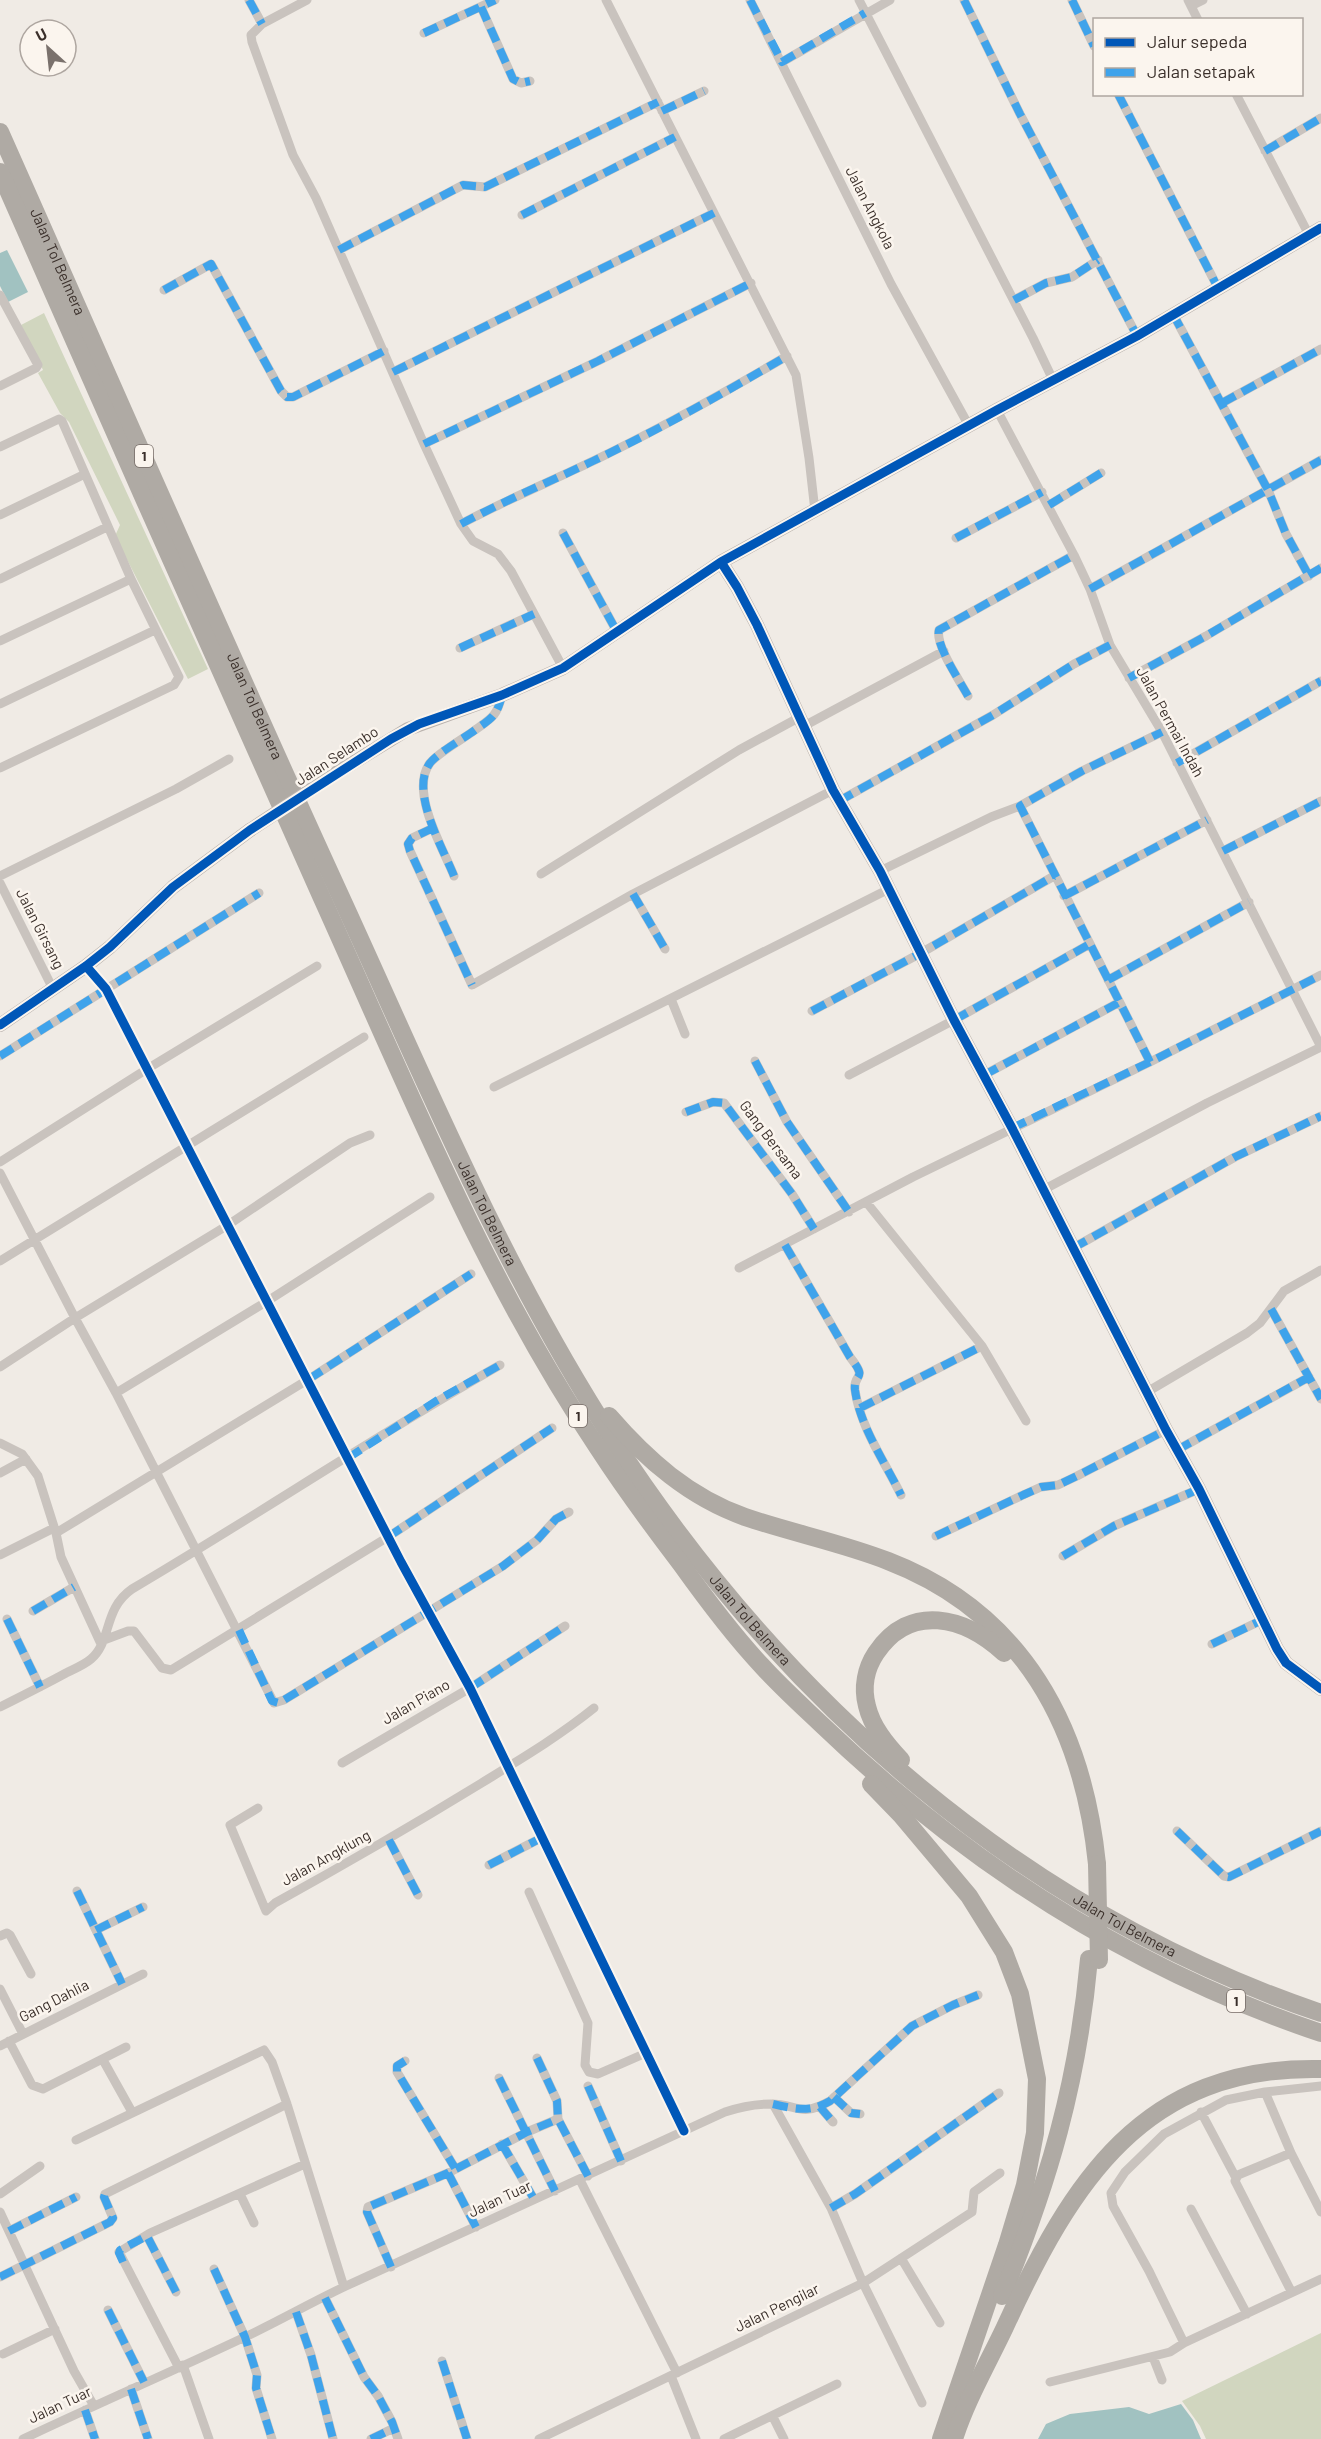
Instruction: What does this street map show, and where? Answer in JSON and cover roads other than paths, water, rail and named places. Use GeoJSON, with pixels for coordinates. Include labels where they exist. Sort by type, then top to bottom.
{"type":"FeatureCollection","features":[{"type":"Feature","properties":{"kind":"highway","name":"Jalan Tol Belmera"},"geometry":{"type":"LineString","coordinates":[[0,132],[287,779],[465,1169],[517,1273],[562,1354],[617,1446],[668,1519],[730,1597],[827,1704],[892,1766],[969,1828],[1081,1903],[1159,1945],[1252,1988],[1321,2013]]}},
{"type":"Feature","properties":{"kind":"highway","name":"Jalan Tol Belmera"},"geometry":{"type":"LineString","coordinates":[[0,172],[443,1167],[500,1280],[596,1446],[713,1607],[761,1666],[872,1773],[944,1832],[1021,1888],[1088,1928],[1154,1963],[1245,2005],[1321,2033]]}},
{"type":"Feature","properties":{"kind":"highway"},"geometry":{"type":"LineString","coordinates":[[562,1354],[635,1446],[681,1484],[744,1516],[889,1561],[936,1584],[960,1600],[996,1630],[1039,1679],[1065,1727],[1080,1769],[1089,1806],[1093,1864],[1090,1914],[1094,1959],[1079,2046],[1052,2160],[1021,2249],[948,2437]]}},
{"type":"Feature","properties":{"kind":"highway"},"geometry":{"type":"LineString","coordinates":[[969,1828],[888,1747],[875,1728],[867,1706],[865,1683],[868,1665],[886,1638],[904,1626],[920,1621],[954,1622],[969,1628],[1002,1651],[1022,1672],[1040,1700],[1071,1769],[1093,1864]]}},
{"type":"Feature","properties":{"kind":"highway"},"geometry":{"type":"LineString","coordinates":[[788,1692],[819,1732],[901,1815],[969,1896],[1004,1952],[1020,1994],[1037,2079],[1035,2133],[1025,2185],[948,2437]]}},
{"type":"Feature","properties":{"kind":"highway"},"geometry":{"type":"LineString","coordinates":[[948,2437],[1060,2217],[1092,2172],[1114,2147],[1146,2120],[1169,2106],[1221,2082],[1258,2073],[1321,2069]]}},
{"type":"Feature","properties":{"kind":"street"},"geometry":{"type":"LineString","coordinates":[[249,0],[262,24]]}},
{"type":"Feature","properties":{"kind":"street"},"geometry":{"type":"LineString","coordinates":[[306,0],[262,24],[251,35],[293,155],[316,198],[461,524],[473,541],[501,558],[511,570],[562,668]]}},
{"type":"Feature","properties":{"kind":"street"},"geometry":{"type":"LineString","coordinates":[[424,33],[495,0]]}},
{"type":"Feature","properties":{"kind":"street"},"geometry":{"type":"LineString","coordinates":[[606,0],[751,283],[799,385],[815,512]]}},
{"type":"Feature","properties":{"kind":"street","name":"Jalan Angkola"},"geometry":{"type":"LineString","coordinates":[[750,0],[891,284],[969,426]]}},
{"type":"Feature","properties":{"kind":"street"},"geometry":{"type":"LineString","coordinates":[[859,0],[1053,380]]}},
{"type":"Feature","properties":{"kind":"street"},"geometry":{"type":"LineString","coordinates":[[782,62],[890,0]]}},
{"type":"Feature","properties":{"kind":"street"},"geometry":{"type":"LineString","coordinates":[[964,0],[1020,114],[1137,336]]}},
{"type":"Feature","properties":{"kind":"street"},"geometry":{"type":"LineString","coordinates":[[1072,0],[1093,42]]}},
{"type":"Feature","properties":{"kind":"street"},"geometry":{"type":"LineString","coordinates":[[1197,18],[1190,3],[1203,0]]}},
{"type":"Feature","properties":{"kind":"street"},"geometry":{"type":"LineString","coordinates":[[481,7],[513,79],[521,83],[530,81]]}},
{"type":"Feature","properties":{"kind":"street"},"geometry":{"type":"LineString","coordinates":[[339,250],[463,185],[485,188],[660,106],[704,91]]}},
{"type":"Feature","properties":{"kind":"street"},"geometry":{"type":"LineString","coordinates":[[1119,96],[1218,288]]}},
{"type":"Feature","properties":{"kind":"street"},"geometry":{"type":"LineString","coordinates":[[1237,96],[1265,152],[1315,232]]}},
{"type":"Feature","properties":{"kind":"street"},"geometry":{"type":"LineString","coordinates":[[1265,152],[1321,118]]}},
{"type":"Feature","properties":{"kind":"street"},"geometry":{"type":"LineString","coordinates":[[522,215],[675,137]]}},
{"type":"Feature","properties":{"kind":"street"},"geometry":{"type":"LineString","coordinates":[[393,372],[714,213]]}},
{"type":"Feature","properties":{"kind":"street","name":"Jalan Selambo"},"geometry":{"type":"LineString","coordinates":[[0,1025],[86,966],[110,947],[173,887],[250,830],[408,729],[502,695],[562,668],[721,562],[997,410],[1137,336],[1315,232]]}},
{"type":"Feature","properties":{"kind":"street"},"geometry":{"type":"LineString","coordinates":[[1014,300],[1046,283],[1072,277],[1098,260]]}},
{"type":"Feature","properties":{"kind":"street"},"geometry":{"type":"LineString","coordinates":[[164,290],[211,264],[280,391],[287,397],[293,397],[384,351]]}},
{"type":"Feature","properties":{"kind":"street"},"geometry":{"type":"LineString","coordinates":[[424,444],[598,361],[751,283]]}},
{"type":"Feature","properties":{"kind":"street"},"geometry":{"type":"LineString","coordinates":[[0,295],[4,312],[38,365],[0,386]]}},
{"type":"Feature","properties":{"kind":"street"},"geometry":{"type":"LineString","coordinates":[[1173,314],[1268,490],[1286,534],[1309,576]]}},
{"type":"Feature","properties":{"kind":"street"},"geometry":{"type":"LineString","coordinates":[[1222,403],[1321,349]]}},
{"type":"Feature","properties":{"kind":"street"},"geometry":{"type":"LineString","coordinates":[[461,524],[594,460],[732,389],[787,356]]}},
{"type":"Feature","properties":{"kind":"street","name":"Jalan Permai Indah"},"geometry":{"type":"LineString","coordinates":[[997,410],[1074,555],[1090,589],[1110,645],[1162,732],[1321,1047]]}},
{"type":"Feature","properties":{"kind":"street"},"geometry":{"type":"LineString","coordinates":[[0,447],[60,419],[107,527],[178,677],[174,685],[0,768]]}},
{"type":"Feature","properties":{"kind":"street"},"geometry":{"type":"LineString","coordinates":[[1090,589],[1321,460]]}},
{"type":"Feature","properties":{"kind":"street"},"geometry":{"type":"LineString","coordinates":[[1049,505],[1101,473]]}},
{"type":"Feature","properties":{"kind":"street"},"geometry":{"type":"LineString","coordinates":[[0,515],[85,474]]}},
{"type":"Feature","properties":{"kind":"street"},"geometry":{"type":"LineString","coordinates":[[956,538],[1042,492]]}},
{"type":"Feature","properties":{"kind":"street"},"geometry":{"type":"LineString","coordinates":[[0,579],[107,527]]}},
{"type":"Feature","properties":{"kind":"street"},"geometry":{"type":"LineString","coordinates":[[563,533],[617,632]]}},
{"type":"Feature","properties":{"kind":"street"},"geometry":{"type":"LineString","coordinates":[[968,696],[944,651],[938,636],[939,630],[1074,555]]}},
{"type":"Feature","properties":{"kind":"street"},"geometry":{"type":"LineString","coordinates":[[721,562],[757,625],[836,795],[880,871],[954,1020],[1012,1128],[1146,1392],[1199,1489],[1262,1620],[1286,1663],[1321,1689]]}},
{"type":"Feature","properties":{"kind":"street"},"geometry":{"type":"LineString","coordinates":[[1129,678],[1206,636],[1321,568]]}},
{"type":"Feature","properties":{"kind":"street"},"geometry":{"type":"LineString","coordinates":[[0,641],[131,579]]}},
{"type":"Feature","properties":{"kind":"street"},"geometry":{"type":"LineString","coordinates":[[460,648],[534,614]]}},
{"type":"Feature","properties":{"kind":"street"},"geometry":{"type":"LineString","coordinates":[[0,704],[155,630]]}},
{"type":"Feature","properties":{"kind":"street"},"geometry":{"type":"LineString","coordinates":[[433,828],[412,838],[408,844],[472,985],[633,894],[993,715],[1074,664],[1110,645]]}},
{"type":"Feature","properties":{"kind":"street"},"geometry":{"type":"LineString","coordinates":[[541,874],[739,750],[802,722],[944,651]]}},
{"type":"Feature","properties":{"kind":"street"},"geometry":{"type":"LineString","coordinates":[[1177,763],[1321,681]]}},
{"type":"Feature","properties":{"kind":"street"},"geometry":{"type":"LineString","coordinates":[[454,876],[433,828],[424,792],[424,774],[431,761],[495,716],[502,695]]}},
{"type":"Feature","properties":{"kind":"street"},"geometry":{"type":"LineString","coordinates":[[880,871],[991,817],[1020,806],[1082,771],[1162,732]]}},
{"type":"Feature","properties":{"kind":"street"},"geometry":{"type":"LineString","coordinates":[[0,876],[176,789],[229,759]]}},
{"type":"Feature","properties":{"kind":"street"},"geometry":{"type":"LineString","coordinates":[[1223,851],[1321,801]]}},
{"type":"Feature","properties":{"kind":"street"},"geometry":{"type":"LineString","coordinates":[[1020,806],[1118,1003],[1150,1062]]}},
{"type":"Feature","properties":{"kind":"street"},"geometry":{"type":"LineString","coordinates":[[1064,896],[1207,820]]}},
{"type":"Feature","properties":{"kind":"street"},"geometry":{"type":"LineString","coordinates":[[812,1011],[921,953],[1054,876]]}},
{"type":"Feature","properties":{"kind":"street","name":"Jalan Girsang"},"geometry":{"type":"LineString","coordinates":[[0,883],[54,989]]}},
{"type":"Feature","properties":{"kind":"street"},"geometry":{"type":"LineString","coordinates":[[494,1087],[889,889]]}},
{"type":"Feature","properties":{"kind":"street"},"geometry":{"type":"LineString","coordinates":[[0,1056],[259,893]]}},
{"type":"Feature","properties":{"kind":"street"},"geometry":{"type":"LineString","coordinates":[[633,894],[665,949]]}},
{"type":"Feature","properties":{"kind":"street"},"geometry":{"type":"LineString","coordinates":[[1108,980],[1249,902]]}},
{"type":"Feature","properties":{"kind":"street"},"geometry":{"type":"LineString","coordinates":[[849,1075],[954,1020],[1090,944]]}},
{"type":"Feature","properties":{"kind":"street"},"geometry":{"type":"LineString","coordinates":[[86,966],[106,989],[266,1302],[309,1379],[388,1537],[470,1688],[684,2131]]}},
{"type":"Feature","properties":{"kind":"street"},"geometry":{"type":"LineString","coordinates":[[0,1162],[317,966]]}},
{"type":"Feature","properties":{"kind":"street"},"geometry":{"type":"LineString","coordinates":[[739,1268],[1012,1128],[1150,1062],[1321,975]]}},
{"type":"Feature","properties":{"kind":"street"},"geometry":{"type":"LineString","coordinates":[[671,999],[685,1034]]}},
{"type":"Feature","properties":{"kind":"street"},"geometry":{"type":"LineString","coordinates":[[984,1075],[1118,1003]]}},
{"type":"Feature","properties":{"kind":"street"},"geometry":{"type":"LineString","coordinates":[[0,1261],[364,1037]]}},
{"type":"Feature","properties":{"kind":"street"},"geometry":{"type":"LineString","coordinates":[[1043,1190],[1208,1103],[1321,1047]]}},
{"type":"Feature","properties":{"kind":"street"},"geometry":{"type":"LineString","coordinates":[[755,1061],[787,1122],[849,1212]]}},
{"type":"Feature","properties":{"kind":"street","name":"Gang Bersama"},"geometry":{"type":"LineString","coordinates":[[686,1112],[713,1102],[724,1103],[792,1194],[814,1229]]}},
{"type":"Feature","properties":{"kind":"street"},"geometry":{"type":"LineString","coordinates":[[1073,1248],[1235,1157],[1321,1116]]}},
{"type":"Feature","properties":{"kind":"street"},"geometry":{"type":"LineString","coordinates":[[0,1367],[75,1318],[228,1225],[350,1143],[370,1135]]}},
{"type":"Feature","properties":{"kind":"street"},"geometry":{"type":"LineString","coordinates":[[0,1173],[239,1630],[272,1701],[279,1703],[516,1557],[537,1540],[556,1519],[569,1512]]}},
{"type":"Feature","properties":{"kind":"street"},"geometry":{"type":"LineString","coordinates":[[116,1393],[266,1302],[430,1197]]}},
{"type":"Feature","properties":{"kind":"street"},"geometry":{"type":"LineString","coordinates":[[867,1203],[982,1346],[1026,1421]]}},
{"type":"Feature","properties":{"kind":"street"},"geometry":{"type":"LineString","coordinates":[[785,1245],[838,1338],[860,1369],[861,1376],[855,1389],[860,1408],[867,1429],[901,1495]]}},
{"type":"Feature","properties":{"kind":"street"},"geometry":{"type":"LineString","coordinates":[[1146,1392],[1247,1333],[1260,1323],[1284,1291],[1321,1270]]}},
{"type":"Feature","properties":{"kind":"street"},"geometry":{"type":"LineString","coordinates":[[0,1555],[55,1530],[156,1473],[309,1379],[471,1274]]}},
{"type":"Feature","properties":{"kind":"street"},"geometry":{"type":"LineString","coordinates":[[1271,1309],[1321,1399]]}},
{"type":"Feature","properties":{"kind":"street"},"geometry":{"type":"LineString","coordinates":[[860,1408],[982,1346]]}},
{"type":"Feature","properties":{"kind":"street"},"geometry":{"type":"LineString","coordinates":[[0,1707],[91,1659],[103,1642],[108,1620],[126,1592],[348,1458],[436,1401],[500,1365]]}},
{"type":"Feature","properties":{"kind":"street"},"geometry":{"type":"LineString","coordinates":[[1177,1450],[1309,1377]]}},
{"type":"Feature","properties":{"kind":"street"},"geometry":{"type":"LineString","coordinates":[[103,1642],[134,1631],[162,1668],[166,1671],[171,1670],[388,1537],[552,1428]]}},
{"type":"Feature","properties":{"kind":"street"},"geometry":{"type":"LineString","coordinates":[[936,1536],[1032,1491],[1058,1485],[1166,1430]]}},
{"type":"Feature","properties":{"kind":"street"},"geometry":{"type":"LineString","coordinates":[[0,1443],[16,1449],[38,1476],[61,1557],[103,1642]]}},
{"type":"Feature","properties":{"kind":"street"},"geometry":{"type":"LineString","coordinates":[[0,1473],[26,1459]]}},
{"type":"Feature","properties":{"kind":"street"},"geometry":{"type":"LineString","coordinates":[[1064,1556],[1114,1526],[1199,1489]]}},
{"type":"Feature","properties":{"kind":"street"},"geometry":{"type":"LineString","coordinates":[[33,1611],[74,1587]]}},
{"type":"Feature","properties":{"kind":"street"},"geometry":{"type":"LineString","coordinates":[[7,1619],[40,1687]]}},
{"type":"Feature","properties":{"kind":"street"},"geometry":{"type":"LineString","coordinates":[[1212,1644],[1262,1620]]}},
{"type":"Feature","properties":{"kind":"street","name":"Jalan Piano"},"geometry":{"type":"LineString","coordinates":[[342,1763],[470,1688],[565,1626]]}},
{"type":"Feature","properties":{"kind":"street","name":"Jalan Angklung"},"geometry":{"type":"LineString","coordinates":[[258,1808],[230,1825],[266,1911],[389,1840],[570,1728],[594,1708]]}},
{"type":"Feature","properties":{"kind":"street"},"geometry":{"type":"LineString","coordinates":[[1177,1831],[1224,1876],[1229,1877],[1321,1830]]}},
{"type":"Feature","properties":{"kind":"street"},"geometry":{"type":"LineString","coordinates":[[489,1865],[543,1837]]}},
{"type":"Feature","properties":{"kind":"street"},"geometry":{"type":"LineString","coordinates":[[389,1840],[418,1895]]}},
{"type":"Feature","properties":{"kind":"street"},"geometry":{"type":"LineString","coordinates":[[77,1891],[123,1984]]}},
{"type":"Feature","properties":{"kind":"street"},"geometry":{"type":"LineString","coordinates":[[529,1892],[588,2023],[585,2065],[589,2072],[598,2074],[646,2053]]}},
{"type":"Feature","properties":{"kind":"street"},"geometry":{"type":"LineString","coordinates":[[96,1930],[143,1907]]}},
{"type":"Feature","properties":{"kind":"street"},"geometry":{"type":"LineString","coordinates":[[0,1936],[7,1933],[10,1935],[31,1974]]}},
{"type":"Feature","properties":{"kind":"street","name":"Gang Dahlia"},"geometry":{"type":"LineString","coordinates":[[4,2043],[143,1974]]}},
{"type":"Feature","properties":{"kind":"street"},"geometry":{"type":"LineString","coordinates":[[0,1989],[23,2034]]}},
{"type":"Feature","properties":{"kind":"street"},"geometry":{"type":"LineString","coordinates":[[833,2122],[820,2107],[912,2026],[978,1995]]}},
{"type":"Feature","properties":{"kind":"street"},"geometry":{"type":"LineString","coordinates":[[4,2043],[32,2085],[43,2090],[126,2047]]}},
{"type":"Feature","properties":{"kind":"street"},"geometry":{"type":"LineString","coordinates":[[76,2140],[264,2050],[272,2062],[287,2104],[344,2287]]}},
{"type":"Feature","properties":{"kind":"street"},"geometry":{"type":"LineString","coordinates":[[537,2058],[557,2101],[558,2119],[674,2375],[696,2439]]}},
{"type":"Feature","properties":{"kind":"street"},"geometry":{"type":"LineString","coordinates":[[104,2060],[132,2112]]}},
{"type":"Feature","properties":{"kind":"street"},"geometry":{"type":"LineString","coordinates":[[405,2061],[397,2066],[398,2072],[452,2170],[476,2227]]}},
{"type":"Feature","properties":{"kind":"street"},"geometry":{"type":"LineString","coordinates":[[499,2078],[555,2191]]}},
{"type":"Feature","properties":{"kind":"street"},"geometry":{"type":"LineString","coordinates":[[588,2086],[621,2161]]}},
{"type":"Feature","properties":{"kind":"street"},"geometry":{"type":"LineString","coordinates":[[1184,2343],[1110,2199],[1111,2193],[1120,2179],[1164,2134],[1202,2112],[1226,2100],[1265,2092],[1321,2086]]}},
{"type":"Feature","properties":{"kind":"street"},"geometry":{"type":"LineString","coordinates":[[831,2208],[855,2194],[999,2092]]}},
{"type":"Feature","properties":{"kind":"street"},"geometry":{"type":"LineString","coordinates":[[1265,2092],[1291,2153],[1321,2212]]}},
{"type":"Feature","properties":{"kind":"street"},"geometry":{"type":"LineString","coordinates":[[834,2097],[851,2113],[860,2114]]}},
{"type":"Feature","properties":{"kind":"street"},"geometry":{"type":"LineString","coordinates":[[0,2277],[113,2220],[104,2197],[105,2194],[287,2104]]}},
{"type":"Feature","properties":{"kind":"street"},"geometry":{"type":"LineString","coordinates":[[773,2104],[831,2208],[864,2283],[922,2403]]}},
{"type":"Feature","properties":{"kind":"street","name":"Jalan Tuar"},"geometry":{"type":"LineString","coordinates":[[23,2439],[43,2435],[89,2408],[245,2337],[344,2287],[725,2112],[743,2106],[773,2104],[800,2110],[820,2107]]}},
{"type":"Feature","properties":{"kind":"street"},"geometry":{"type":"LineString","coordinates":[[1202,2112],[1291,2291]]}},
{"type":"Feature","properties":{"kind":"street"},"geometry":{"type":"LineString","coordinates":[[391,2267],[367,2212],[368,2206],[452,2170],[558,2119]]}},
{"type":"Feature","properties":{"kind":"street"},"geometry":{"type":"LineString","coordinates":[[502,2144],[534,2199]]}},
{"type":"Feature","properties":{"kind":"street"},"geometry":{"type":"LineString","coordinates":[[1236,2178],[1238,2175],[1291,2153]]}},
{"type":"Feature","properties":{"kind":"street"},"geometry":{"type":"LineString","coordinates":[[209,2439],[181,2366],[119,2253],[120,2250],[150,2233],[305,2164]]}},
{"type":"Feature","properties":{"kind":"street"},"geometry":{"type":"LineString","coordinates":[[0,2194],[40,2166]]}},
{"type":"Feature","properties":{"kind":"street","name":"Jalan Pengilar"},"geometry":{"type":"LineString","coordinates":[[539,2439],[864,2283],[972,2212],[974,2192],[1000,2173]]}},
{"type":"Feature","properties":{"kind":"street"},"geometry":{"type":"LineString","coordinates":[[240,2194],[254,2223]]}},
{"type":"Feature","properties":{"kind":"street"},"geometry":{"type":"LineString","coordinates":[[9,2232],[76,2196]]}},
{"type":"Feature","properties":{"kind":"street"},"geometry":{"type":"LineString","coordinates":[[1191,2209],[1247,2314]]}},
{"type":"Feature","properties":{"kind":"street"},"geometry":{"type":"LineString","coordinates":[[0,2212],[89,2408],[95,2439]]}},
{"type":"Feature","properties":{"kind":"street"},"geometry":{"type":"LineString","coordinates":[[147,2236],[176,2292]]}},
{"type":"Feature","properties":{"kind":"street"},"geometry":{"type":"LineString","coordinates":[[901,2258],[940,2323]]}},
{"type":"Feature","properties":{"kind":"street"},"geometry":{"type":"LineString","coordinates":[[214,2269],[245,2337],[257,2375],[256,2388],[272,2439]]}},
{"type":"Feature","properties":{"kind":"street"},"geometry":{"type":"LineString","coordinates":[[1050,2382],[1170,2352],[1291,2291],[1321,2279]]}},
{"type":"Feature","properties":{"kind":"street"},"geometry":{"type":"LineString","coordinates":[[325,2298],[364,2377],[378,2396],[398,2439]]}},
{"type":"Feature","properties":{"kind":"street"},"geometry":{"type":"LineString","coordinates":[[108,2310],[144,2382]]}},
{"type":"Feature","properties":{"kind":"street"},"geometry":{"type":"LineString","coordinates":[[296,2312],[311,2355],[333,2439]]}},
{"type":"Feature","properties":{"kind":"street"},"geometry":{"type":"LineString","coordinates":[[3,2354],[54,2330]]}},
{"type":"Feature","properties":{"kind":"street"},"geometry":{"type":"LineString","coordinates":[[1153,2357],[1162,2379]]}},
{"type":"Feature","properties":{"kind":"street"},"geometry":{"type":"LineString","coordinates":[[442,2361],[467,2439]]}},
{"type":"Feature","properties":{"kind":"street"},"geometry":{"type":"LineString","coordinates":[[724,2439],[837,2384]]}},
{"type":"Feature","properties":{"kind":"street"},"geometry":{"type":"LineString","coordinates":[[131,2389],[148,2439]]}},
{"type":"Feature","properties":{"kind":"street"},"geometry":{"type":"LineString","coordinates":[[773,2417],[784,2439]]}},
{"type":"Feature","properties":{"kind":"street"},"geometry":{"type":"LineString","coordinates":[[371,2439],[394,2428]]}},
{"type":"Feature","properties":{"kind":"water"},"geometry":{"type":"Polygon","coordinates":[[[7,250],[28,292],[8,302],[0,286],[0,253],[7,250]]]}},
{"type":"Feature","properties":{"kind":"water"},"geometry":{"type":"Polygon","coordinates":[[[1181,2404],[1193,2420],[1201,2439],[1038,2439],[1046,2424],[1070,2414],[1129,2407],[1149,2414],[1181,2404]]]}}]}
